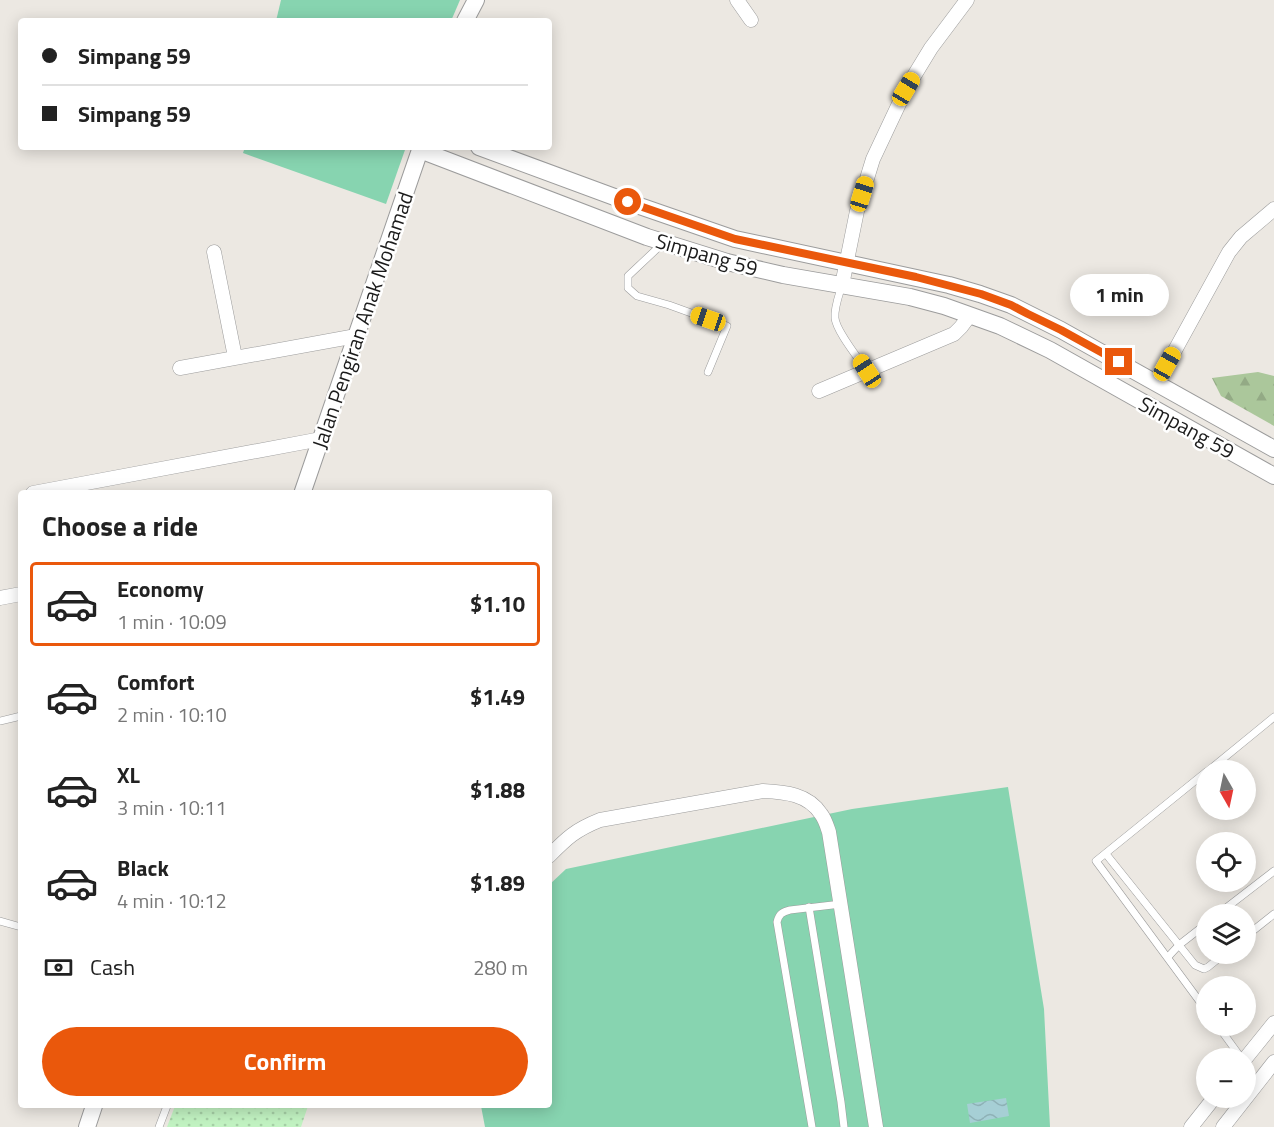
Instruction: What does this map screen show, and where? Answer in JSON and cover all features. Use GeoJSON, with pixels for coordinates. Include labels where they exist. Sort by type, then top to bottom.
{"type":"FeatureCollection","features":[{"type":"Feature","properties":{"kind":"street"},"geometry":{"type":"LineString","coordinates":[[467,18],[476,0]]}},
{"type":"Feature","properties":{"kind":"street"},"geometry":{"type":"LineString","coordinates":[[737,0],[751,20]]}},
{"type":"Feature","properties":{"kind":"street"},"geometry":{"type":"LineString","coordinates":[[842,285],[857,211],[873,159],[912,79],[931,48],[967,0]]}},
{"type":"Feature","properties":{"kind":"street","name":"Jalan Pengiran Anak Mohamad"},"geometry":{"type":"LineString","coordinates":[[303,490],[419,150]]}},
{"type":"Feature","properties":{"kind":"street","name":"Simpang 59"},"geometry":{"type":"LineString","coordinates":[[425,150],[664,243],[727,262],[783,275],[910,297],[944,306],[1000,326],[1050,350],[1274,476]]}},
{"type":"Feature","properties":{"kind":"street","name":"Simpang 59"},"geometry":{"type":"LineString","coordinates":[[487,150],[735,239],[949,285],[1011,305],[1061,330],[1274,449]]}},
{"type":"Feature","properties":{"kind":"street"},"geometry":{"type":"LineString","coordinates":[[1157,383],[1229,252],[1241,237],[1274,209]]}},
{"type":"Feature","properties":{"kind":"street"},"geometry":{"type":"LineString","coordinates":[[214,252],[235,357]]}},
{"type":"Feature","properties":{"kind":"street"},"geometry":{"type":"LineString","coordinates":[[819,391],[954,334],[970,315]]}},
{"type":"Feature","properties":{"kind":"street"},"geometry":{"type":"LineString","coordinates":[[180,368],[356,336]]}},
{"type":"Feature","properties":{"kind":"street"},"geometry":{"type":"LineString","coordinates":[[49,490],[321,439]]}},
{"type":"Feature","properties":{"kind":"street"},"geometry":{"type":"LineString","coordinates":[[0,598],[18,595]]}},
{"type":"Feature","properties":{"kind":"street"},"geometry":{"type":"LineString","coordinates":[[552,853],[581,827],[600,820],[763,791],[786,792],[806,799],[821,813],[830,832],[874,1127]]}},
{"type":"Feature","properties":{"kind":"street"},"geometry":{"type":"LineString","coordinates":[[1252,1048],[1274,1023]]}},
{"type":"Feature","properties":{"kind":"street"},"geometry":{"type":"LineString","coordinates":[[1223,1127],[1274,1062]]}},
{"type":"Feature","properties":{"kind":"street"},"geometry":{"type":"LineString","coordinates":[[87,1127],[93,1108]]}},
{"type":"Feature","properties":{"kind":"street"},"geometry":{"type":"LineString","coordinates":[[1191,1127],[1206,1108]]}},
{"type":"Feature","properties":{"kind":"lane"},"geometry":{"type":"LineString","coordinates":[[664,243],[628,276],[628,288],[637,296],[727,326],[708,372]]}},
{"type":"Feature","properties":{"kind":"lane"},"geometry":{"type":"LineString","coordinates":[[842,285],[835,319],[867,371]]}},
{"type":"Feature","properties":{"kind":"lane"},"geometry":{"type":"LineString","coordinates":[[0,721],[18,717]]}},
{"type":"Feature","properties":{"kind":"lane"},"geometry":{"type":"LineString","coordinates":[[1222,760],[1274,717]]}},
{"type":"Feature","properties":{"kind":"lane"},"geometry":{"type":"LineString","coordinates":[[1196,781],[1096,861],[1196,996]]}},
{"type":"Feature","properties":{"kind":"lane"},"geometry":{"type":"LineString","coordinates":[[1106,854],[1196,965],[1204,969],[1211,964]]}},
{"type":"Feature","properties":{"kind":"lane"},"geometry":{"type":"LineString","coordinates":[[1231,904],[1274,871]]}},
{"type":"Feature","properties":{"kind":"lane"},"geometry":{"type":"LineString","coordinates":[[812,1127],[777,922],[779,915],[783,912],[841,904]]}},
{"type":"Feature","properties":{"kind":"lane"},"geometry":{"type":"LineString","coordinates":[[809,908],[844,1127]]}},
{"type":"Feature","properties":{"kind":"lane"},"geometry":{"type":"LineString","coordinates":[[1256,928],[1274,914]]}},
{"type":"Feature","properties":{"kind":"lane"},"geometry":{"type":"LineString","coordinates":[[0,921],[18,926]]}},
{"type":"Feature","properties":{"kind":"lane"},"geometry":{"type":"LineString","coordinates":[[1168,957],[1196,932]]}},
{"type":"Feature","properties":{"kind":"lane"},"geometry":{"type":"LineString","coordinates":[[1226,1036],[1235,1048]]}},
{"type":"Feature","properties":{"kind":"lane"},"geometry":{"type":"LineString","coordinates":[[159,1127],[166,1108]]}},
{"type":"Feature","properties":{"kind":"green space"},"geometry":{"type":"Polygon","coordinates":[[[281,0],[460,0],[452,18],[277,18],[281,0]]]}},
{"type":"Feature","properties":{"kind":"green space"},"geometry":{"type":"Polygon","coordinates":[[[244,150],[405,150],[386,204],[243,153],[244,150]]]}},
{"type":"Feature","properties":{"kind":"green space"},"geometry":{"type":"Polygon","coordinates":[[[1258,372],[1274,376],[1274,426],[1221,396],[1212,378],[1258,372]]]}},
{"type":"Feature","properties":{"kind":"green space"},"geometry":{"type":"Polygon","coordinates":[[[1008,787],[1044,1009],[1050,1127],[485,1127],[481,1108],[552,1108],[552,882],[566,869],[852,809],[1008,787]]]}},
{"type":"Feature","properties":{"kind":"green space"},"geometry":{"type":"Polygon","coordinates":[[[174,1108],[307,1108],[301,1127],[167,1127],[174,1108]]]}},
{"type":"Feature","properties":{"kind":"water"},"geometry":{"type":"Polygon","coordinates":[[[1006,1098],[1009,1116],[970,1123],[967,1104],[1006,1098]]]}},
{"type":"Feature","properties":{"kind":"route"},"geometry":{"type":"LineString","coordinates":[[628,202],[735,239],[916,277],[981,294],[1011,305],[1119,362]]}}]}
